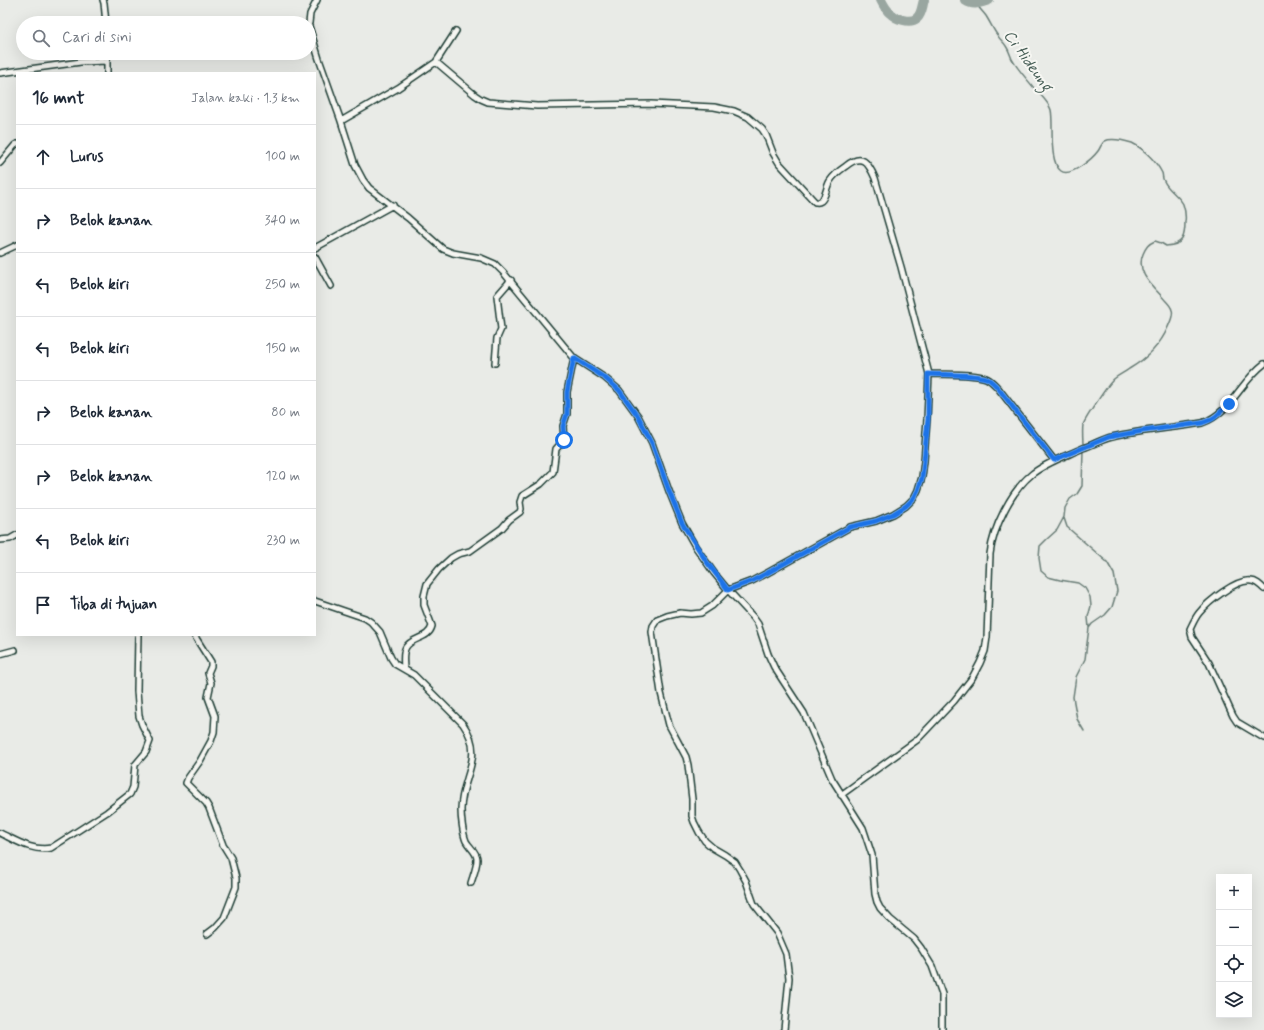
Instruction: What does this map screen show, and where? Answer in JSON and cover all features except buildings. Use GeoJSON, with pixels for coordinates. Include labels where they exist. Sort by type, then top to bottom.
{"type":"FeatureCollection","features":[{"type":"Feature","properties":{"kind":"street"},"geometry":{"type":"LineString","coordinates":[[103,0],[105,16]]}},
{"type":"Feature","properties":{"kind":"street"},"geometry":{"type":"LineString","coordinates":[[310,16],[317,0]]}},
{"type":"Feature","properties":{"kind":"street"},"geometry":{"type":"LineString","coordinates":[[341,121],[398,88],[436,62],[456,31]]}},
{"type":"Feature","properties":{"kind":"street"},"geometry":{"type":"LineString","coordinates":[[316,49],[355,165],[363,180],[370,188],[443,249],[453,253],[488,260],[503,272],[574,358],[605,378],[619,390],[638,416],[652,443],[682,523],[706,561],[728,590],[742,604],[758,624],[770,660],[804,713],[826,768],[863,828],[872,855],[877,902],[884,912],[914,939],[932,966],[942,994],[942,1030]]}},
{"type":"Feature","properties":{"kind":"street"},"geometry":{"type":"LineString","coordinates":[[0,73],[81,62],[107,61],[106,72]]}},
{"type":"Feature","properties":{"kind":"street"},"geometry":{"type":"LineString","coordinates":[[436,62],[481,100],[488,102],[537,106],[652,104],[714,107],[734,111],[748,117],[762,129],[773,153],[779,162],[815,202],[822,201],[829,182],[838,171],[856,159],[860,159],[865,162],[875,178],[901,267],[928,374],[928,419],[922,478],[918,490],[914,498],[906,506],[893,514],[876,521],[850,527],[752,581],[728,590],[712,606],[701,613],[680,613],[657,620],[653,626],[652,632],[661,693],[668,725],[686,757],[688,765],[692,799],[692,816],[694,822],[705,841],[735,862],[746,881],[754,904],[777,933],[786,954],[789,978],[784,1030]]}},
{"type":"Feature","properties":{"kind":"street"},"geometry":{"type":"LineString","coordinates":[[0,163],[16,144]]}},
{"type":"Feature","properties":{"kind":"street"},"geometry":{"type":"LineString","coordinates":[[316,247],[393,206]]}},
{"type":"Feature","properties":{"kind":"street"},"geometry":{"type":"LineString","coordinates":[[0,253],[16,245]]}},
{"type":"Feature","properties":{"kind":"street"},"geometry":{"type":"LineString","coordinates":[[316,259],[331,286]]}},
{"type":"Feature","properties":{"kind":"street"},"geometry":{"type":"LineString","coordinates":[[495,363],[497,338],[501,329],[497,296],[511,280]]}},
{"type":"Feature","properties":{"kind":"street"},"geometry":{"type":"LineString","coordinates":[[404,669],[406,646],[426,635],[432,626],[424,604],[427,584],[439,569],[451,558],[458,554],[470,551],[502,528],[509,520],[520,512],[520,502],[522,496],[541,484],[553,472],[556,449],[564,440],[563,426],[567,414],[567,392],[574,358]]}},
{"type":"Feature","properties":{"kind":"street"},"geometry":{"type":"LineString","coordinates":[[842,795],[917,740],[954,701],[972,678],[985,651],[992,540],[1005,511],[1020,486],[1032,474],[1054,460],[1109,437],[1202,423],[1210,420],[1229,404],[1248,379],[1264,364]]}},
{"type":"Feature","properties":{"kind":"street"},"geometry":{"type":"LineString","coordinates":[[928,374],[974,376],[986,378],[991,381],[1054,460]]}},
{"type":"Feature","properties":{"kind":"street"},"geometry":{"type":"LineString","coordinates":[[0,540],[10,539],[16,536]]}},
{"type":"Feature","properties":{"kind":"street"},"geometry":{"type":"LineString","coordinates":[[1264,589],[1260,585],[1251,581],[1245,581],[1237,584],[1219,594],[1204,607],[1190,629],[1192,637],[1209,663],[1237,722],[1264,738]]}},
{"type":"Feature","properties":{"kind":"street"},"geometry":{"type":"LineString","coordinates":[[316,601],[365,618],[371,622],[380,632],[392,662],[414,675],[463,724],[469,733],[472,740],[473,755],[463,795],[461,811],[466,839],[477,859],[471,883]]}},
{"type":"Feature","properties":{"kind":"street"},"geometry":{"type":"LineString","coordinates":[[0,833],[34,848],[51,848],[107,812],[130,794],[133,787],[135,765],[146,752],[150,741],[139,716],[137,691],[138,636]]}},
{"type":"Feature","properties":{"kind":"street"},"geometry":{"type":"LineString","coordinates":[[195,636],[212,662],[208,673],[211,683],[208,697],[214,712],[215,721],[211,741],[186,783],[209,808],[223,845],[231,858],[236,878],[235,891],[224,918],[207,934]]}},
{"type":"Feature","properties":{"kind":"street"},"geometry":{"type":"LineString","coordinates":[[0,654],[15,650]]}},
{"type":"Feature","properties":{"kind":"waterway"},"geometry":{"type":"LineString","coordinates":[[881,0],[889,12],[899,19],[907,21],[914,20],[919,16],[924,0]]}},
{"type":"Feature","properties":{"kind":"waterway","name":"Ci Hideung"},"geometry":{"type":"LineString","coordinates":[[965,0],[974,3],[989,0]]}},
{"type":"Feature","properties":{"kind":"waterway","name":"Ci Hideung"},"geometry":{"type":"LineString","coordinates":[[976,4],[1008,49],[1017,67],[1050,107],[1052,116],[1054,160],[1061,171],[1070,172],[1081,166],[1099,150],[1105,141],[1114,140],[1132,143],[1153,160],[1162,173],[1166,184],[1181,201],[1184,208],[1185,227],[1182,239],[1176,244],[1166,246],[1155,241],[1153,242],[1146,248],[1141,261],[1147,279],[1171,307],[1172,318],[1170,323],[1157,346],[1141,361],[1112,381],[1106,389],[1083,425],[1083,446]]}},
{"type":"Feature","properties":{"kind":"waterway","name":"Ci Hideung"},"geometry":{"type":"LineString","coordinates":[[1083,450],[1082,486],[1077,494],[1070,499],[1065,508],[1064,517],[1057,530],[1040,546],[1039,558],[1041,571],[1048,577],[1078,583],[1085,588],[1090,597],[1091,606],[1088,617],[1089,628],[1085,659],[1076,677],[1073,697],[1077,719],[1084,731]]}},
{"type":"Feature","properties":{"kind":"waterway"},"geometry":{"type":"LineString","coordinates":[[1064,518],[1067,527],[1107,562],[1114,574],[1117,591],[1112,607],[1089,628]]}},
{"type":"Feature","properties":{"kind":"route"},"geometry":{"type":"LineString","coordinates":[[564,440],[563,423],[567,414],[567,392],[574,358],[613,384],[638,416],[652,443],[676,511],[682,523],[695,546],[728,590],[752,581],[850,527],[876,521],[893,514],[906,506],[914,498],[922,478],[924,461],[928,419],[928,374],[974,376],[986,378],[991,381],[1054,460],[1109,437],[1202,423],[1215,417],[1229,404]]}}]}
